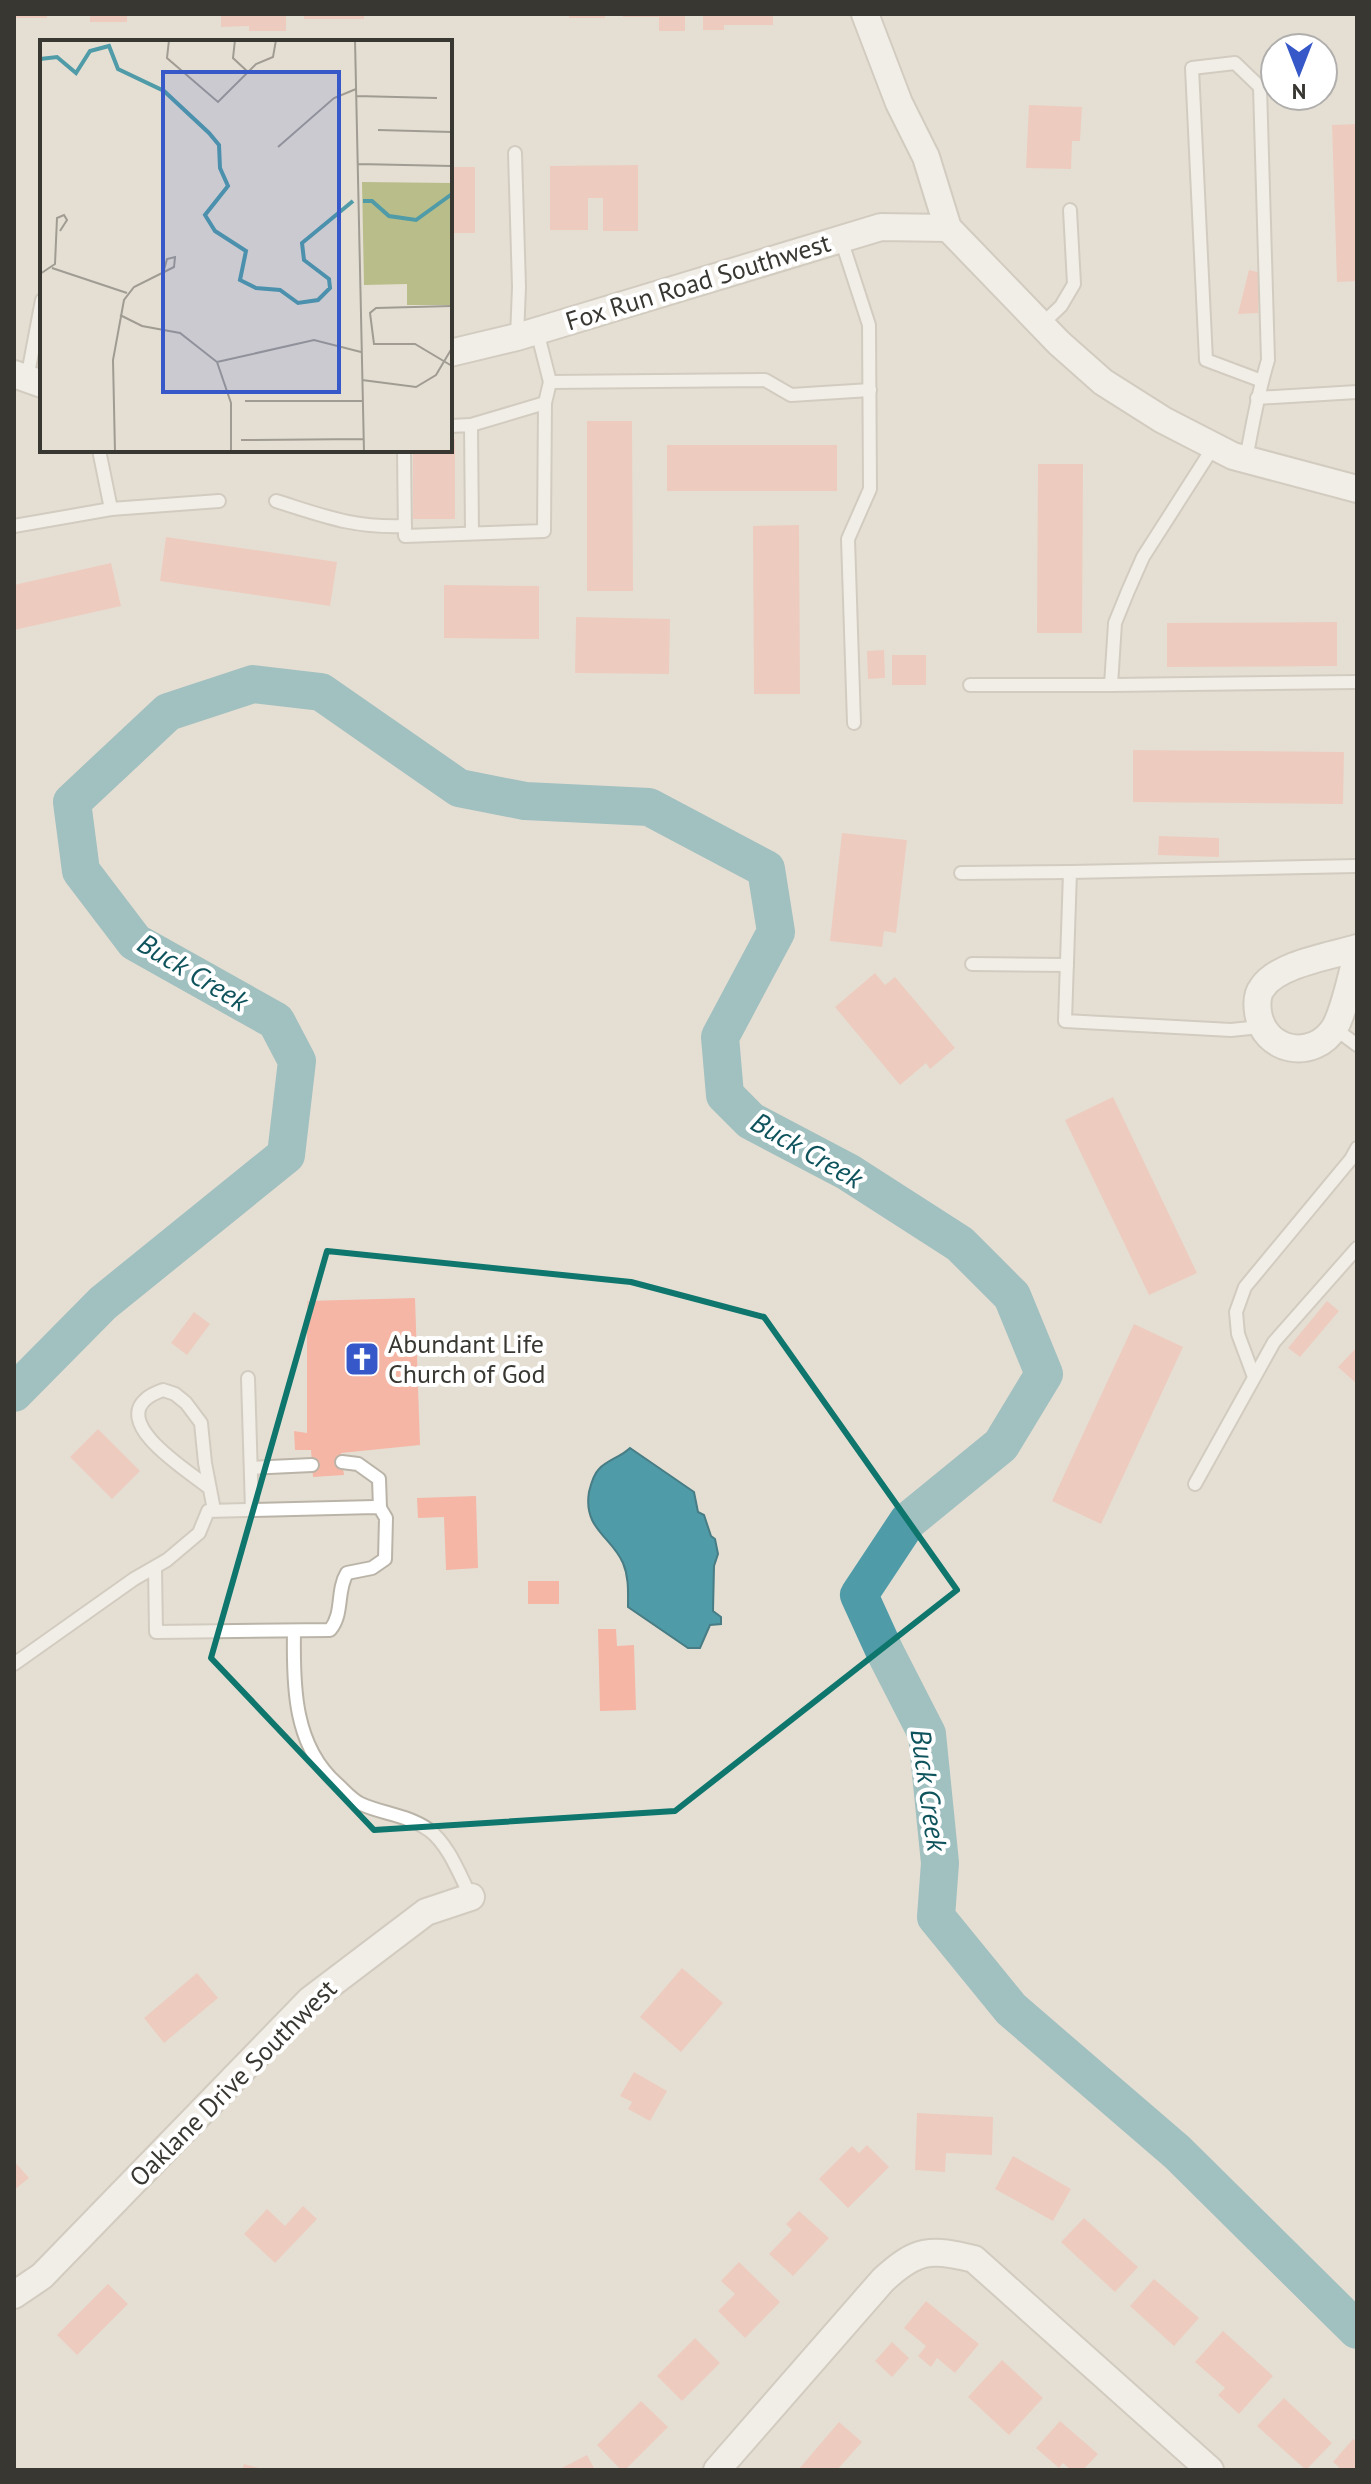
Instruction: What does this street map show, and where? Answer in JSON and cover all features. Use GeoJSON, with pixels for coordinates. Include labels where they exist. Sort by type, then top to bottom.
{"type":"FeatureCollection","features":[{"type":"Feature","properties":{"kind":"street"},"geometry":{"type":"LineString","coordinates":[[865,14],[899,103],[926,157],[948,228],[1041,325],[1103,382],[1163,420],[1246,460],[1357,489]]}},
{"type":"Feature","properties":{"kind":"street","name":"Fox Run Road Southwest"},"geometry":{"type":"LineString","coordinates":[[452,353],[527,334],[881,227],[948,228]]}},
{"type":"Feature","properties":{"kind":"street"},"geometry":{"type":"LineString","coordinates":[[1357,948],[1280,971],[1261,988],[1257,1004],[1260,1027],[1273,1042],[1292,1049],[1309,1047],[1334,1028],[1357,956]]}},
{"type":"Feature","properties":{"kind":"street","name":"Oaklane Drive Southwest"},"geometry":{"type":"LineString","coordinates":[[14,2295],[42,2276],[310,2000],[426,1912],[471,1897]]}},
{"type":"Feature","properties":{"kind":"street"},"geometry":{"type":"LineString","coordinates":[[717,2470],[883,2280],[904,2260],[940,2250],[974,2259],[1210,2470]]}},
{"type":"Feature","properties":{"kind":"lane"},"geometry":{"type":"LineString","coordinates":[[1246,460],[1257,398],[1262,381],[1268,360],[1260,87],[1235,63],[1192,68],[1206,360],[1262,381]]}},
{"type":"Feature","properties":{"kind":"lane"},"geometry":{"type":"LineString","coordinates":[[404,452],[405,536],[544,531],[545,403],[550,382],[527,334],[519,287],[515,153]]}},
{"type":"Feature","properties":{"kind":"lane"},"geometry":{"type":"LineString","coordinates":[[1041,325],[1061,306],[1074,284],[1070,210]]}},
{"type":"Feature","properties":{"kind":"lane"},"geometry":{"type":"LineString","coordinates":[[841,239],[869,325],[870,489],[848,539],[854,723]]}},
{"type":"Feature","properties":{"kind":"lane"},"geometry":{"type":"LineString","coordinates":[[28,379],[40,311]]}},
{"type":"Feature","properties":{"kind":"lane"},"geometry":{"type":"LineString","coordinates":[[550,382],[765,380],[791,395],[870,390]]}},
{"type":"Feature","properties":{"kind":"lane"},"geometry":{"type":"LineString","coordinates":[[1257,398],[1357,392]]}},
{"type":"Feature","properties":{"kind":"lane"},"geometry":{"type":"LineString","coordinates":[[452,426],[471,425],[545,403]]}},
{"type":"Feature","properties":{"kind":"lane"},"geometry":{"type":"LineString","coordinates":[[471,425],[472,533]]}},
{"type":"Feature","properties":{"kind":"lane"},"geometry":{"type":"LineString","coordinates":[[1111,685],[1115,623],[1133,579],[1143,557],[1214,446]]}},
{"type":"Feature","properties":{"kind":"lane"},"geometry":{"type":"LineString","coordinates":[[99,452],[111,509]]}},
{"type":"Feature","properties":{"kind":"lane"},"geometry":{"type":"LineString","coordinates":[[14,526],[111,509],[219,501]]}},
{"type":"Feature","properties":{"kind":"lane"},"geometry":{"type":"LineString","coordinates":[[276,501],[348,524],[405,526]]}},
{"type":"Feature","properties":{"kind":"lane"},"geometry":{"type":"LineString","coordinates":[[970,685],[1357,682]]}},
{"type":"Feature","properties":{"kind":"lane"},"geometry":{"type":"LineString","coordinates":[[961,873],[1357,866]]}},
{"type":"Feature","properties":{"kind":"lane"},"geometry":{"type":"LineString","coordinates":[[1070,872],[1065,1021],[1231,1030],[1260,1027]]}},
{"type":"Feature","properties":{"kind":"lane"},"geometry":{"type":"LineString","coordinates":[[972,964],[1067,965]]}},
{"type":"Feature","properties":{"kind":"lane"},"geometry":{"type":"LineString","coordinates":[[1334,1028],[1357,1045]]}},
{"type":"Feature","properties":{"kind":"lane"},"geometry":{"type":"LineString","coordinates":[[1254,1377],[1238,1334],[1236,1312],[1245,1287],[1357,1148]]}},
{"type":"Feature","properties":{"kind":"lane"},"geometry":{"type":"LineString","coordinates":[[1195,1484],[1274,1342],[1357,1248]]}},
{"type":"Feature","properties":{"kind":"lane"},"geometry":{"type":"LineString","coordinates":[[248,1378],[252,1510]]}},
{"type":"Feature","properties":{"kind":"lane"},"geometry":{"type":"LineString","coordinates":[[208,1487],[148,1438],[139,1425],[138,1414],[144,1399],[163,1390],[175,1394],[201,1423],[208,1487],[214,1510]]}},
{"type":"Feature","properties":{"kind":"lane"},"geometry":{"type":"LineString","coordinates":[[155,1567],[156,1632],[330,1630],[338,1617],[342,1580],[347,1573],[372,1568],[385,1559],[386,1518],[380,1508],[379,1479],[358,1464],[342,1462]]}},
{"type":"Feature","properties":{"kind":"lane"},"geometry":{"type":"LineString","coordinates":[[251,1468],[312,1465]]}},
{"type":"Feature","properties":{"kind":"lane"},"geometry":{"type":"LineString","coordinates":[[14,1664],[121,1588],[167,1560],[199,1533],[208,1511],[380,1508]]}},
{"type":"Feature","properties":{"kind":"lane"},"geometry":{"type":"LineString","coordinates":[[294,1632],[293,1682],[304,1739],[321,1770],[359,1803],[405,1817],[431,1831],[471,1897]]}},
{"type":"Feature","properties":{"kind":"highlighted area"},"geometry":{"type":"Polygon","coordinates":[[[327,1251],[631,1282],[764,1317],[957,1590],[675,1811],[374,1830],[211,1658],[327,1251]]]}},
{"type":"Feature","properties":{"kind":"water"},"geometry":{"type":"Polygon","coordinates":[[[630,1448],[694,1492],[698,1512],[704,1515],[715,1539],[718,1554],[714,1566],[713,1611],[721,1617],[721,1624],[710,1625],[700,1648],[688,1648],[628,1607],[623,1563],[590,1515],[589,1492],[595,1474],[630,1448]]]}},
{"type":"Feature","properties":{"kind":"building"},"geometry":{"type":"Polygon","coordinates":[[[14,14],[47,14],[47,18],[14,18],[14,14]]]}},
{"type":"Feature","properties":{"kind":"building"},"geometry":{"type":"Polygon","coordinates":[[[90,14],[127,14],[127,22],[90,22],[90,14]]]}},
{"type":"Feature","properties":{"kind":"building"},"geometry":{"type":"Polygon","coordinates":[[[221,14],[286,14],[286,31],[249,31],[249,26],[221,27],[221,14]]]}},
{"type":"Feature","properties":{"kind":"building"},"geometry":{"type":"Polygon","coordinates":[[[304,14],[364,14],[364,19],[304,19],[304,14]]]}},
{"type":"Feature","properties":{"kind":"building"},"geometry":{"type":"Polygon","coordinates":[[[569,14],[605,14],[605,18],[569,18],[569,14]]]}},
{"type":"Feature","properties":{"kind":"building"},"geometry":{"type":"Polygon","coordinates":[[[623,14],[685,14],[685,31],[659,31],[659,17],[623,17],[623,14]]]}},
{"type":"Feature","properties":{"kind":"building"},"geometry":{"type":"Polygon","coordinates":[[[703,14],[773,14],[773,25],[724,25],[724,30],[703,30],[703,14]]]}},
{"type":"Feature","properties":{"kind":"building"},"geometry":{"type":"Polygon","coordinates":[[[1029,105],[1082,107],[1080,141],[1072,141],[1071,169],[1026,168],[1029,105]]]}},
{"type":"Feature","properties":{"kind":"building"},"geometry":{"type":"Polygon","coordinates":[[[1357,124],[1357,281],[1337,282],[1332,125],[1357,124]]]}},
{"type":"Feature","properties":{"kind":"building"},"geometry":{"type":"Polygon","coordinates":[[[638,165],[638,231],[603,231],[603,198],[588,198],[588,230],[550,230],[550,166],[638,165]]]}},
{"type":"Feature","properties":{"kind":"building"},"geometry":{"type":"Polygon","coordinates":[[[452,167],[475,167],[475,233],[452,233],[452,167]]]}},
{"type":"Feature","properties":{"kind":"building"},"geometry":{"type":"Polygon","coordinates":[[[1249,270],[1261,273],[1258,313],[1238,314],[1249,270]]]}},
{"type":"Feature","properties":{"kind":"building"},"geometry":{"type":"Polygon","coordinates":[[[587,421],[632,421],[633,591],[587,591],[587,421]]]}},
{"type":"Feature","properties":{"kind":"building"},"geometry":{"type":"Polygon","coordinates":[[[452,439],[455,439],[455,519],[413,519],[413,452],[452,452],[452,439]]]}},
{"type":"Feature","properties":{"kind":"building"},"geometry":{"type":"Polygon","coordinates":[[[667,445],[837,445],[837,491],[667,491],[667,445]]]}},
{"type":"Feature","properties":{"kind":"building"},"geometry":{"type":"Polygon","coordinates":[[[1038,464],[1083,464],[1082,633],[1037,633],[1038,464]]]}},
{"type":"Feature","properties":{"kind":"building"},"geometry":{"type":"Polygon","coordinates":[[[799,525],[800,694],[754,694],[753,526],[799,525]]]}},
{"type":"Feature","properties":{"kind":"building"},"geometry":{"type":"Polygon","coordinates":[[[166,537],[337,562],[330,606],[160,581],[166,537]]]}},
{"type":"Feature","properties":{"kind":"building"},"geometry":{"type":"Polygon","coordinates":[[[111,563],[121,606],[14,630],[14,585],[111,563]]]}},
{"type":"Feature","properties":{"kind":"building"},"geometry":{"type":"Polygon","coordinates":[[[444,585],[539,586],[539,639],[444,638],[444,585]]]}},
{"type":"Feature","properties":{"kind":"building"},"geometry":{"type":"Polygon","coordinates":[[[576,617],[670,619],[669,674],[575,673],[576,617]]]}},
{"type":"Feature","properties":{"kind":"building"},"geometry":{"type":"Polygon","coordinates":[[[1337,622],[1337,666],[1167,667],[1167,623],[1337,622]]]}},
{"type":"Feature","properties":{"kind":"building"},"geometry":{"type":"Polygon","coordinates":[[[884,650],[885,678],[868,679],[867,651],[884,650]]]}},
{"type":"Feature","properties":{"kind":"building"},"geometry":{"type":"Polygon","coordinates":[[[892,655],[926,655],[926,685],[892,685],[892,655]]]}},
{"type":"Feature","properties":{"kind":"building"},"geometry":{"type":"Polygon","coordinates":[[[1133,750],[1344,752],[1343,804],[1133,802],[1133,750]]]}},
{"type":"Feature","properties":{"kind":"building"},"geometry":{"type":"Polygon","coordinates":[[[842,833],[907,840],[896,933],[884,931],[882,947],[830,941],[842,833]]]}},
{"type":"Feature","properties":{"kind":"building"},"geometry":{"type":"Polygon","coordinates":[[[1159,836],[1219,838],[1219,857],[1158,855],[1159,836]]]}},
{"type":"Feature","properties":{"kind":"building"},"geometry":{"type":"Polygon","coordinates":[[[875,973],[885,985],[895,977],[955,1048],[930,1069],[926,1063],[900,1085],[835,1007],[875,973]]]}},
{"type":"Feature","properties":{"kind":"building"},"geometry":{"type":"Polygon","coordinates":[[[1113,1097],[1197,1273],[1149,1295],[1065,1120],[1113,1097]]]}},
{"type":"Feature","properties":{"kind":"building","name":"Abundant Life Church of God"},"geometry":{"type":"Polygon","coordinates":[[[415,1298],[420,1445],[341,1453],[344,1475],[313,1477],[311,1450],[295,1450],[294,1431],[307,1433],[307,1301],[415,1298]]]}},
{"type":"Feature","properties":{"kind":"building"},"geometry":{"type":"Polygon","coordinates":[[[1327,1301],[1339,1311],[1300,1357],[1288,1348],[1327,1301]]]}},
{"type":"Feature","properties":{"kind":"building"},"geometry":{"type":"Polygon","coordinates":[[[194,1312],[210,1324],[187,1355],[171,1343],[194,1312]]]}},
{"type":"Feature","properties":{"kind":"building"},"geometry":{"type":"Polygon","coordinates":[[[1134,1324],[1183,1347],[1101,1524],[1052,1501],[1134,1324]]]}},
{"type":"Feature","properties":{"kind":"building"},"geometry":{"type":"Polygon","coordinates":[[[1357,1347],[1357,1384],[1338,1367],[1357,1347]]]}},
{"type":"Feature","properties":{"kind":"building"},"geometry":{"type":"Polygon","coordinates":[[[98,1429],[140,1471],[112,1499],[70,1457],[98,1429]]]}},
{"type":"Feature","properties":{"kind":"building"},"geometry":{"type":"Polygon","coordinates":[[[476,1496],[478,1568],[446,1570],[444,1517],[418,1518],[417,1498],[476,1496]]]}},
{"type":"Feature","properties":{"kind":"building"},"geometry":{"type":"Polygon","coordinates":[[[528,1581],[559,1581],[559,1604],[528,1604],[528,1581]]]}},
{"type":"Feature","properties":{"kind":"building"},"geometry":{"type":"Polygon","coordinates":[[[598,1629],[616,1629],[617,1646],[634,1645],[636,1710],[600,1711],[598,1629]]]}},
{"type":"Feature","properties":{"kind":"building"},"geometry":{"type":"Polygon","coordinates":[[[682,1968],[723,2003],[681,2052],[640,2017],[682,1968]]]}},
{"type":"Feature","properties":{"kind":"building"},"geometry":{"type":"Polygon","coordinates":[[[197,1973],[218,1998],[164,2043],[144,2018],[197,1973]]]}},
{"type":"Feature","properties":{"kind":"building"},"geometry":{"type":"Polygon","coordinates":[[[634,2072],[667,2091],[650,2121],[628,2109],[632,2102],[620,2096],[634,2072]]]}},
{"type":"Feature","properties":{"kind":"building"},"geometry":{"type":"Polygon","coordinates":[[[917,2113],[993,2117],[992,2155],[946,2153],[945,2172],[915,2170],[917,2113]]]}},
{"type":"Feature","properties":{"kind":"building"},"geometry":{"type":"Polygon","coordinates":[[[867,2145],[889,2167],[848,2208],[819,2179],[852,2146],[859,2153],[867,2145]]]}},
{"type":"Feature","properties":{"kind":"building"},"geometry":{"type":"Polygon","coordinates":[[[1013,2156],[1071,2189],[1053,2221],[995,2189],[1013,2156]]]}},
{"type":"Feature","properties":{"kind":"building"},"geometry":{"type":"Polygon","coordinates":[[[14,2161],[29,2178],[14,2190],[14,2161]]]}},
{"type":"Feature","properties":{"kind":"building"},"geometry":{"type":"Polygon","coordinates":[[[303,2206],[317,2219],[275,2263],[244,2234],[267,2209],[285,2226],[303,2206]]]}},
{"type":"Feature","properties":{"kind":"building"},"geometry":{"type":"Polygon","coordinates":[[[799,2211],[829,2238],[793,2276],[769,2254],[792,2230],[786,2224],[799,2211]]]}},
{"type":"Feature","properties":{"kind":"building"},"geometry":{"type":"Polygon","coordinates":[[[1084,2218],[1138,2267],[1115,2292],[1061,2242],[1084,2218]]]}},
{"type":"Feature","properties":{"kind":"building"},"geometry":{"type":"Polygon","coordinates":[[[739,2262],[780,2302],[745,2338],[718,2311],[735,2294],[721,2281],[739,2262]]]}},
{"type":"Feature","properties":{"kind":"building"},"geometry":{"type":"Polygon","coordinates":[[[1154,2279],[1199,2318],[1174,2346],[1130,2306],[1154,2279]]]}},
{"type":"Feature","properties":{"kind":"building"},"geometry":{"type":"Polygon","coordinates":[[[108,2284],[128,2304],[77,2355],[57,2335],[108,2284]]]}},
{"type":"Feature","properties":{"kind":"building"},"geometry":{"type":"Polygon","coordinates":[[[926,2301],[979,2344],[955,2373],[937,2358],[931,2367],[918,2356],[926,2346],[904,2328],[926,2301]]]}},
{"type":"Feature","properties":{"kind":"building"},"geometry":{"type":"Polygon","coordinates":[[[1223,2331],[1273,2376],[1239,2414],[1218,2395],[1225,2388],[1195,2362],[1223,2331]]]}},
{"type":"Feature","properties":{"kind":"building"},"geometry":{"type":"Polygon","coordinates":[[[695,2338],[720,2363],[682,2401],[657,2376],[695,2338]]]}},
{"type":"Feature","properties":{"kind":"building"},"geometry":{"type":"Polygon","coordinates":[[[892,2342],[909,2358],[892,2377],[875,2361],[892,2342]]]}},
{"type":"Feature","properties":{"kind":"building"},"geometry":{"type":"Polygon","coordinates":[[[1002,2360],[1043,2398],[1009,2435],[968,2397],[1002,2360]]]}},
{"type":"Feature","properties":{"kind":"building"},"geometry":{"type":"Polygon","coordinates":[[[1284,2398],[1332,2443],[1306,2470],[1257,2426],[1284,2398]]]}},
{"type":"Feature","properties":{"kind":"building"},"geometry":{"type":"Polygon","coordinates":[[[641,2401],[668,2427],[625,2470],[621,2470],[597,2445],[641,2401]]]}},
{"type":"Feature","properties":{"kind":"building"},"geometry":{"type":"Polygon","coordinates":[[[1060,2421],[1098,2454],[1083,2470],[1071,2470],[1063,2463],[1059,2468],[1036,2448],[1060,2421]]]}},
{"type":"Feature","properties":{"kind":"building"},"geometry":{"type":"Polygon","coordinates":[[[839,2422],[862,2442],[837,2470],[798,2470],[839,2422]]]}},
{"type":"Feature","properties":{"kind":"building"},"geometry":{"type":"Polygon","coordinates":[[[1353,2439],[1357,2442],[1357,2470],[1342,2470],[1333,2462],[1353,2439]]]}},
{"type":"Feature","properties":{"kind":"building"},"geometry":{"type":"Polygon","coordinates":[[[587,2455],[595,2470],[558,2470],[587,2455]]]}},
{"type":"Feature","properties":{"kind":"building"},"geometry":{"type":"Polygon","coordinates":[[[244,2464],[263,2469],[263,2470],[242,2470],[244,2464]]]}},
{"type":"Feature","properties":{"kind":"waterway","name":"Buck Creek"},"geometry":{"type":"LineString","coordinates":[[14,1393],[103,1303],[286,1155],[297,1061],[276,1021],[135,942],[81,871],[72,802],[168,712],[253,684],[321,692],[459,788],[525,801],[649,807],[766,869],[776,932],[720,1037],[725,1095],[751,1121],[848,1172],[960,1244],[1012,1296],[1044,1374],[1001,1445],[908,1521],[859,1595],[927,1734],[940,1863],[936,1917],[1011,2009],[1177,2152],[1357,2330]]}},
{"type":"Feature","properties":{"kind":"place","name":"Abundant Life Church of God"},"geometry":{"type":"Point","coordinates":[362,1359]}}]}
